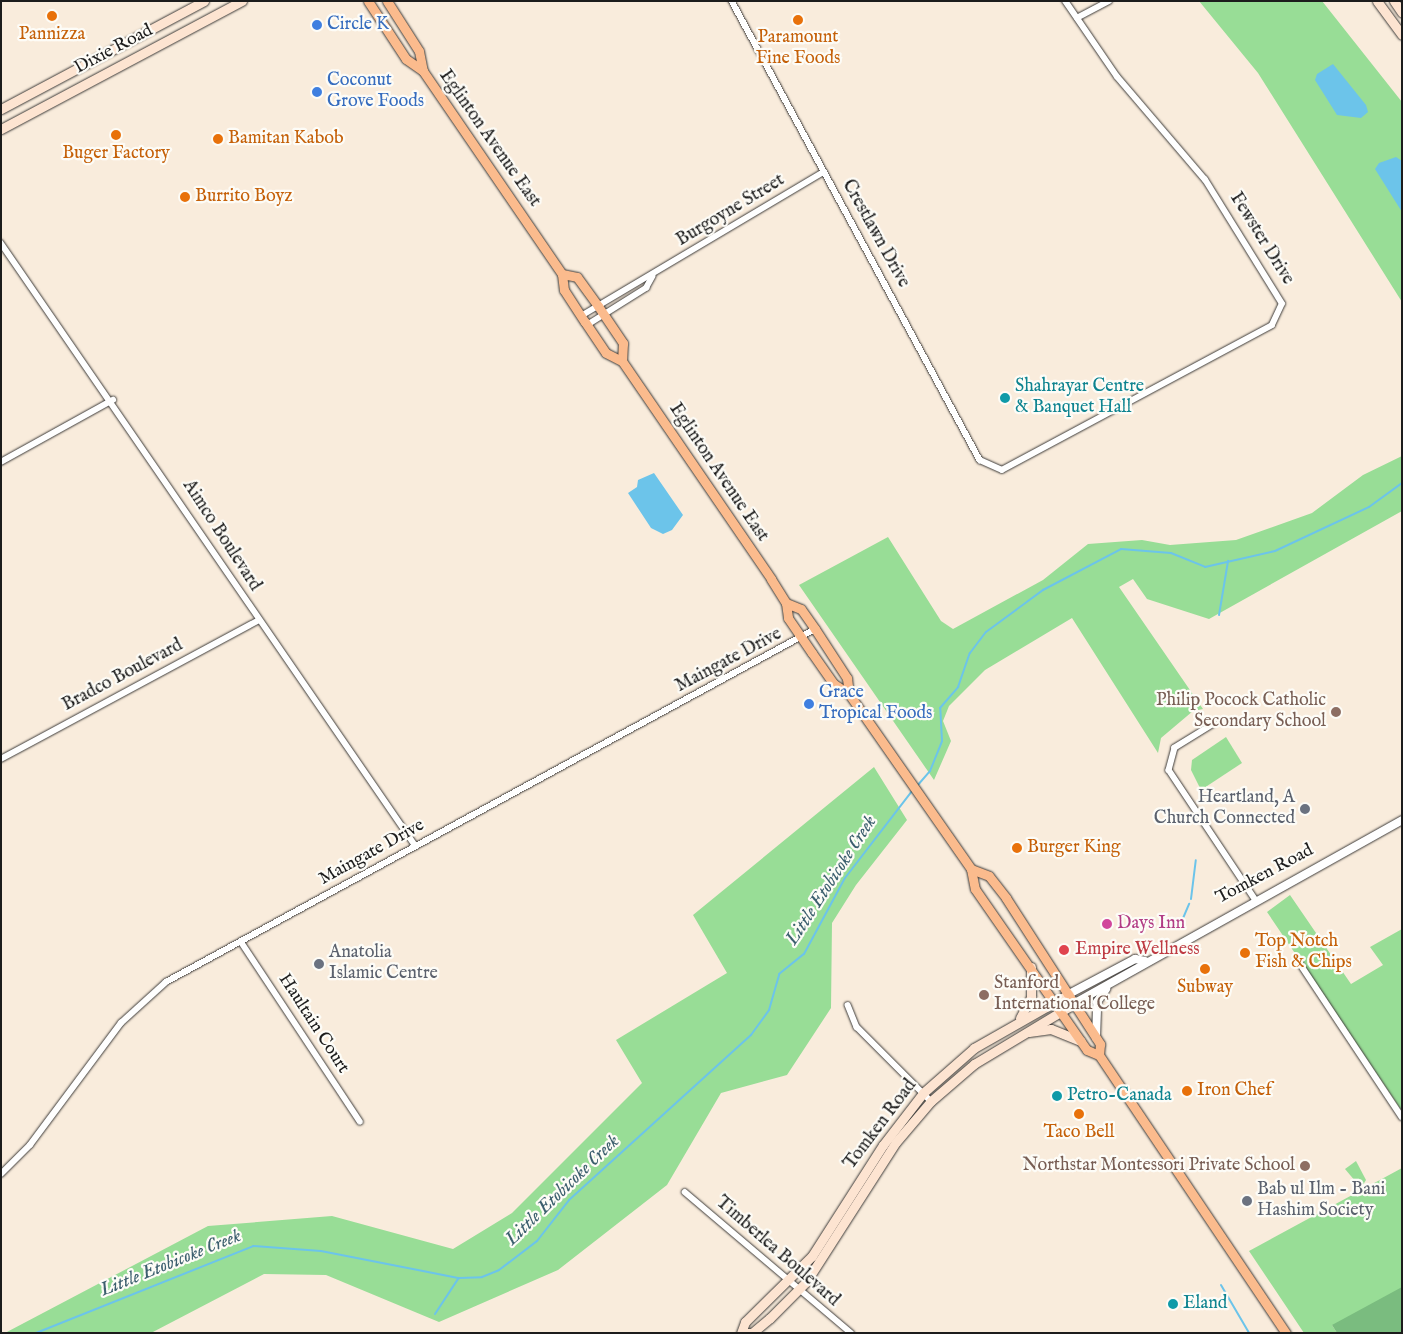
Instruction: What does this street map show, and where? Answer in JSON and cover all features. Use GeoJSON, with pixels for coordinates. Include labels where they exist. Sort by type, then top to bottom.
{"type":"FeatureCollection","features":[{"type":"Feature","properties":{"kind":"main road"},"geometry":{"type":"LineString","coordinates":[[206,1],[215,16]]}},
{"type":"Feature","properties":{"kind":"main road","name":"Dixie Road"},"geometry":{"type":"LineString","coordinates":[[1,110],[206,1]]}},
{"type":"Feature","properties":{"kind":"main road","name":"Dixie Road"},"geometry":{"type":"LineString","coordinates":[[1,128],[242,1]]}},
{"type":"Feature","properties":{"kind":"main road","name":"Eglinton Avenue East"},"geometry":{"type":"LineString","coordinates":[[368,1],[406,59],[422,71],[562,274],[564,290],[606,353],[622,361],[786,603],[788,618],[834,684],[849,694],[908,783],[971,869],[975,889],[1031,966],[1081,1041],[1099,1055],[1286,1333]]}},
{"type":"Feature","properties":{"kind":"main road","name":"Eglinton Avenue East"},"geometry":{"type":"LineString","coordinates":[[387,1],[419,51],[422,71]]}},
{"type":"Feature","properties":{"kind":"main road"},"geometry":{"type":"LineString","coordinates":[[1378,1],[1402,35]]}},
{"type":"Feature","properties":{"kind":"main road"},"geometry":{"type":"LineString","coordinates":[[1394,1],[1402,13]]}},
{"type":"Feature","properties":{"kind":"main road"},"geometry":{"type":"LineString","coordinates":[[53,82],[62,96]]}},
{"type":"Feature","properties":{"kind":"main road","name":"Eglinton Avenue East"},"geometry":{"type":"LineString","coordinates":[[562,274],[576,277],[598,306],[622,343],[622,361]]}},
{"type":"Feature","properties":{"kind":"main road","name":"Eglinton Avenue East"},"geometry":{"type":"LineString","coordinates":[[786,603],[800,609],[816,629],[847,678],[849,694]]}},
{"type":"Feature","properties":{"kind":"main road","name":"Eglinton Avenue East"},"geometry":{"type":"LineString","coordinates":[[971,869],[989,876],[1075,1003],[1096,1038],[1099,1055]]}},
{"type":"Feature","properties":{"kind":"main road"},"geometry":{"type":"LineString","coordinates":[[1018,1021],[1031,997],[1031,966]]}},
{"type":"Feature","properties":{"kind":"main road","name":"Tomken Road"},"geometry":{"type":"LineString","coordinates":[[1069,994],[1018,1021],[974,1048],[923,1093],[883,1144],[827,1235],[788,1282],[745,1322],[743,1333],[752,1333],[798,1290],[829,1250],[896,1142],[930,1101],[974,1064],[1075,1003]]}},
{"type":"Feature","properties":{"kind":"main road"},"geometry":{"type":"LineString","coordinates":[[1022,1034],[1051,1028],[1081,1041]]}},
{"type":"Feature","properties":{"kind":"street","name":"Crestlawn Drive"},"geometry":{"type":"LineString","coordinates":[[732,1],[980,460],[1002,470]]}},
{"type":"Feature","properties":{"kind":"street","name":"Fewster Drive"},"geometry":{"type":"LineString","coordinates":[[1002,470],[1272,325],[1281,311],[1280,297],[1205,180],[1117,77],[1065,1]]}},
{"type":"Feature","properties":{"kind":"street"},"geometry":{"type":"LineString","coordinates":[[1077,18],[1109,1]]}},
{"type":"Feature","properties":{"kind":"street","name":"Burgoyne Street"},"geometry":{"type":"LineString","coordinates":[[581,316],[652,276],[824,172]]}},
{"type":"Feature","properties":{"kind":"street","name":"Aimco Boulevard"},"geometry":{"type":"LineString","coordinates":[[1,243],[113,400],[259,620],[415,845]]}},
{"type":"Feature","properties":{"kind":"street","name":"Burgoyne Street"},"geometry":{"type":"LineString","coordinates":[[587,325],[646,288],[652,276]]}},
{"type":"Feature","properties":{"kind":"street"},"geometry":{"type":"LineString","coordinates":[[1,462],[113,400]]}},
{"type":"Feature","properties":{"kind":"street","name":"Bradco Boulevard"},"geometry":{"type":"LineString","coordinates":[[1,759],[259,620]]}},
{"type":"Feature","properties":{"kind":"street","name":"Maingate Drive"},"geometry":{"type":"LineString","coordinates":[[1,1174],[30,1145],[136,1008],[166,982],[242,943],[415,845],[816,629]]}},
{"type":"Feature","properties":{"kind":"street"},"geometry":{"type":"LineString","coordinates":[[1214,724],[1175,748],[1169,770],[1255,899]]}},
{"type":"Feature","properties":{"kind":"street","name":"Tomken Road"},"geometry":{"type":"LineString","coordinates":[[1075,1003],[1107,988],[1140,969],[1145,960],[1402,820]]}},
{"type":"Feature","properties":{"kind":"street","name":"Haultain Court"},"geometry":{"type":"LineString","coordinates":[[242,943],[360,1121]]}},
{"type":"Feature","properties":{"kind":"street","name":"Tomken Road"},"geometry":{"type":"LineString","coordinates":[[1069,994],[1135,959],[1145,960]]}},
{"type":"Feature","properties":{"kind":"street"},"geometry":{"type":"LineString","coordinates":[[1299,962],[1402,1117]]}},
{"type":"Feature","properties":{"kind":"street"},"geometry":{"type":"LineString","coordinates":[[1096,1038],[1097,1002],[1107,988]]}},
{"type":"Feature","properties":{"kind":"street"},"geometry":{"type":"LineString","coordinates":[[848,1005],[857,1027],[930,1101]]}},
{"type":"Feature","properties":{"kind":"street","name":"Timberlea Boulevard"},"geometry":{"type":"LineString","coordinates":[[685,1192],[788,1282],[850,1333]]}},
{"type":"Feature","properties":{"kind":"green space"},"geometry":{"type":"Polygon","coordinates":[[[1199,1],[1322,1],[1402,102],[1402,302],[1258,73],[1199,1]]]}},
{"type":"Feature","properties":{"kind":"green space"},"geometry":{"type":"Polygon","coordinates":[[[1402,456],[1402,511],[1209,619],[1147,599],[1133,579],[1119,587],[1203,709],[1193,711],[1161,738],[1158,753],[1072,618],[985,670],[949,706],[943,721],[951,741],[934,780],[799,585],[888,537],[941,621],[953,629],[1043,580],[1088,544],[1142,540],[1170,545],[1236,540],[1312,513],[1363,475],[1402,456]]]}},
{"type":"Feature","properties":{"kind":"green space"},"geometry":{"type":"Polygon","coordinates":[[[1226,737],[1242,763],[1201,790],[1191,770],[1192,760],[1226,737]]]}},
{"type":"Feature","properties":{"kind":"green space"},"geometry":{"type":"Polygon","coordinates":[[[874,767],[907,820],[856,885],[832,923],[831,1008],[787,1075],[721,1093],[667,1185],[558,1270],[439,1322],[326,1275],[264,1274],[151,1333],[5,1333],[208,1226],[332,1216],[453,1249],[512,1213],[642,1083],[616,1040],[727,973],[693,915],[874,767]]]}},
{"type":"Feature","properties":{"kind":"green space"},"geometry":{"type":"Polygon","coordinates":[[[1290,895],[1351,984],[1383,965],[1370,947],[1402,929],[1402,1111],[1267,912],[1290,895]]]}},
{"type":"Feature","properties":{"kind":"green space"},"geometry":{"type":"Polygon","coordinates":[[[1356,1161],[1366,1180],[1361,1188],[1345,1169],[1356,1161]]]}},
{"type":"Feature","properties":{"kind":"green space"},"geometry":{"type":"Polygon","coordinates":[[[1402,1168],[1402,1333],[1332,1325],[1337,1333],[1304,1333],[1249,1251],[1402,1168]]]}},
{"type":"Feature","properties":{"kind":"green space"},"geometry":{"type":"Polygon","coordinates":[[[1402,1287],[1402,1333],[1337,1333],[1332,1325],[1402,1287]]]}},
{"type":"Feature","properties":{"kind":"water"},"geometry":{"type":"Polygon","coordinates":[[[1333,64],[1366,105],[1368,112],[1361,118],[1337,115],[1315,80],[1317,74],[1333,64]]]}},
{"type":"Feature","properties":{"kind":"water"},"geometry":{"type":"Polygon","coordinates":[[[1396,157],[1402,161],[1402,212],[1375,169],[1379,163],[1396,157]]]}},
{"type":"Feature","properties":{"kind":"water"},"geometry":{"type":"Polygon","coordinates":[[[654,473],[683,515],[672,530],[663,534],[651,528],[628,493],[637,487],[638,480],[654,473]]]}},
{"type":"Feature","properties":{"kind":"waterway","name":"Little Etobicoke Creek"},"geometry":{"type":"LineString","coordinates":[[917,786],[930,771],[942,741],[940,708],[958,687],[970,653],[986,632],[1043,590],[1121,549],[1171,553],[1205,567],[1275,551],[1369,507],[1402,483]]}},
{"type":"Feature","properties":{"kind":"waterway"},"geometry":{"type":"LineString","coordinates":[[1219,615],[1228,561]]}},
{"type":"Feature","properties":{"kind":"waterway","name":"Little Etobicoke Creek"},"geometry":{"type":"LineString","coordinates":[[36,1333],[253,1246],[321,1251],[459,1278],[482,1277],[499,1270],[537,1241],[569,1200],[751,1035],[769,1010],[779,974],[804,954],[845,878],[912,791]]}},
{"type":"Feature","properties":{"kind":"waterway"},"geometry":{"type":"LineString","coordinates":[[1191,899],[1196,860]]}},
{"type":"Feature","properties":{"kind":"waterway"},"geometry":{"type":"LineString","coordinates":[[1181,923],[1189,904]]}},
{"type":"Feature","properties":{"kind":"waterway"},"geometry":{"type":"LineString","coordinates":[[435,1314],[458,1279]]}},
{"type":"Feature","properties":{"kind":"waterway"},"geometry":{"type":"LineString","coordinates":[[1221,1285],[1249,1333]]}},
{"type":"Feature","properties":{"kind":"place","name":"Pannizza"},"geometry":{"type":"Point","coordinates":[52,16]}},
{"type":"Feature","properties":{"kind":"place","name":"Paramount Fine Foods"},"geometry":{"type":"Point","coordinates":[798,20]}},
{"type":"Feature","properties":{"kind":"place","name":"Circle K"},"geometry":{"type":"Point","coordinates":[317,25]}},
{"type":"Feature","properties":{"kind":"place","name":"Coconut Grove Foods"},"geometry":{"type":"Point","coordinates":[317,92]}},
{"type":"Feature","properties":{"kind":"place","name":"Buger Factory"},"geometry":{"type":"Point","coordinates":[116,135]}},
{"type":"Feature","properties":{"kind":"place","name":"Bamitan Kabob"},"geometry":{"type":"Point","coordinates":[218,139]}},
{"type":"Feature","properties":{"kind":"place","name":"Burrito Boyz"},"geometry":{"type":"Point","coordinates":[185,197]}},
{"type":"Feature","properties":{"kind":"place","name":"Shahrayar Centre & Banquet Hall"},"geometry":{"type":"Point","coordinates":[1005,398]}},
{"type":"Feature","properties":{"kind":"place","name":"Grace Tropical Foods"},"geometry":{"type":"Point","coordinates":[809,704]}},
{"type":"Feature","properties":{"kind":"place","name":"Philip Pocock Catholic Secondary School"},"geometry":{"type":"Point","coordinates":[1336,712]}},
{"type":"Feature","properties":{"kind":"place","name":"Heartland, A Church Connected"},"geometry":{"type":"Point","coordinates":[1305,809]}},
{"type":"Feature","properties":{"kind":"place","name":"Burger King"},"geometry":{"type":"Point","coordinates":[1017,848]}},
{"type":"Feature","properties":{"kind":"place","name":"Days Inn"},"geometry":{"type":"Point","coordinates":[1107,924]}},
{"type":"Feature","properties":{"kind":"place","name":"Empire Wellness"},"geometry":{"type":"Point","coordinates":[1064,950]}},
{"type":"Feature","properties":{"kind":"place","name":"Top Notch Fish & Chips"},"geometry":{"type":"Point","coordinates":[1245,953]}},
{"type":"Feature","properties":{"kind":"place","name":"Anatolia Islamic Centre"},"geometry":{"type":"Point","coordinates":[319,964]}},
{"type":"Feature","properties":{"kind":"place","name":"Subway"},"geometry":{"type":"Point","coordinates":[1205,969]}},
{"type":"Feature","properties":{"kind":"place","name":"Stanford International College"},"geometry":{"type":"Point","coordinates":[984,995]}},
{"type":"Feature","properties":{"kind":"place","name":"Iron Chef"},"geometry":{"type":"Point","coordinates":[1187,1091]}},
{"type":"Feature","properties":{"kind":"place","name":"Petro-Canada"},"geometry":{"type":"Point","coordinates":[1057,1096]}},
{"type":"Feature","properties":{"kind":"place","name":"Taco Bell"},"geometry":{"type":"Point","coordinates":[1079,1114]}},
{"type":"Feature","properties":{"kind":"place","name":"Northstar Montessori Private School"},"geometry":{"type":"Point","coordinates":[1305,1166]}},
{"type":"Feature","properties":{"kind":"place","name":"Bab ul Ilm - Bani Hashim Society"},"geometry":{"type":"Point","coordinates":[1247,1201]}},
{"type":"Feature","properties":{"kind":"place","name":"Eland"},"geometry":{"type":"Point","coordinates":[1173,1304]}}]}
